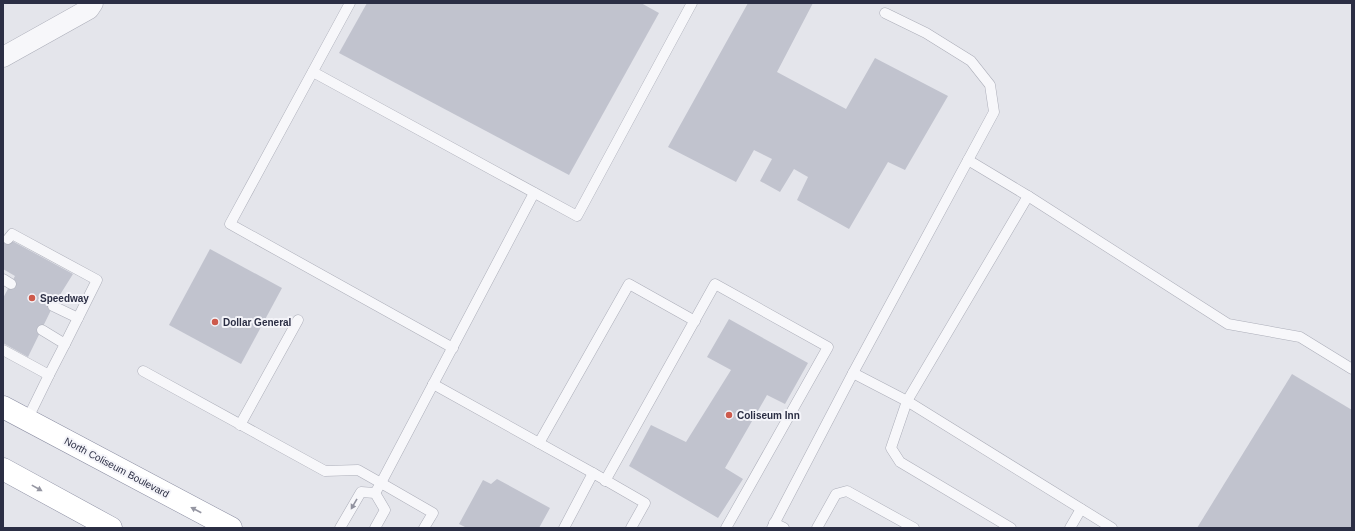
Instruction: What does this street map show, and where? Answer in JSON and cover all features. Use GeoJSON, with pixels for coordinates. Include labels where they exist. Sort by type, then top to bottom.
{"type":"FeatureCollection","features":[{"type":"Feature","properties":{"kind":"highway","name":"North Coliseum Boulevard"},"geometry":{"type":"LineString","coordinates":[[3,407],[230,528]]}},
{"type":"Feature","properties":{"kind":"highway"},"geometry":{"type":"LineString","coordinates":[[3,470],[111,528]]}},
{"type":"Feature","properties":{"kind":"street"},"geometry":{"type":"LineString","coordinates":[[3,57],[89,9],[93,3]]}},
{"type":"Feature","properties":{"kind":"lane"},"geometry":{"type":"LineString","coordinates":[[350,3],[230,224],[453,348]]}},
{"type":"Feature","properties":{"kind":"lane"},"geometry":{"type":"LineString","coordinates":[[313,72],[577,216],[692,3]]}},
{"type":"Feature","properties":{"kind":"lane"},"geometry":{"type":"LineString","coordinates":[[784,528],[773,525],[994,112],[990,85],[971,61],[926,34],[884,13]]}},
{"type":"Feature","properties":{"kind":"lane"},"geometry":{"type":"LineString","coordinates":[[968,160],[1028,196],[1228,324],[1300,337],[1352,369]]}},
{"type":"Feature","properties":{"kind":"lane"},"geometry":{"type":"LineString","coordinates":[[375,493],[534,193]]}},
{"type":"Feature","properties":{"kind":"lane"},"geometry":{"type":"LineString","coordinates":[[1011,528],[900,462],[891,448],[907,401],[1028,196]]}},
{"type":"Feature","properties":{"kind":"lane"},"geometry":{"type":"LineString","coordinates":[[8,239],[12,234],[96,280],[27,420]]}},
{"type":"Feature","properties":{"kind":"lane"},"geometry":{"type":"LineString","coordinates":[[540,443],[629,284],[695,322]]}},
{"type":"Feature","properties":{"kind":"lane"},"geometry":{"type":"LineString","coordinates":[[606,481],[715,284],[828,347],[726,528]]}},
{"type":"Feature","properties":{"kind":"lane"},"geometry":{"type":"LineString","coordinates":[[53,306],[78,318]]}},
{"type":"Feature","properties":{"kind":"lane"},"geometry":{"type":"LineString","coordinates":[[240,425],[298,320]]}},
{"type":"Feature","properties":{"kind":"lane"},"geometry":{"type":"LineString","coordinates":[[42,330],[65,344]]}},
{"type":"Feature","properties":{"kind":"lane"},"geometry":{"type":"LineString","coordinates":[[3,350],[49,375]]}},
{"type":"Feature","properties":{"kind":"lane"},"geometry":{"type":"LineString","coordinates":[[143,371],[325,471],[358,470],[433,513],[424,528]]}},
{"type":"Feature","properties":{"kind":"lane"},"geometry":{"type":"LineString","coordinates":[[853,373],[907,401],[1112,528]]}},
{"type":"Feature","properties":{"kind":"lane"},"geometry":{"type":"LineString","coordinates":[[433,384],[645,503],[631,528]]}},
{"type":"Feature","properties":{"kind":"lane"},"geometry":{"type":"LineString","coordinates":[[564,528],[593,474]]}},
{"type":"Feature","properties":{"kind":"lane"},"geometry":{"type":"LineString","coordinates":[[817,528],[836,494],[847,491],[914,528]]}},
{"type":"Feature","properties":{"kind":"lane"},"geometry":{"type":"LineString","coordinates":[[340,528],[361,492],[375,493]]}},
{"type":"Feature","properties":{"kind":"lane"},"geometry":{"type":"LineString","coordinates":[[375,493],[385,510],[375,528]]}},
{"type":"Feature","properties":{"kind":"lane"},"geometry":{"type":"LineString","coordinates":[[1070,528],[1081,509]]}},
{"type":"Feature","properties":{"kind":"building"},"geometry":{"type":"Polygon","coordinates":[[[367,3],[641,3],[659,13],[569,175],[339,53],[367,3]]]}},
{"type":"Feature","properties":{"kind":"building"},"geometry":{"type":"Polygon","coordinates":[[[748,3],[813,3],[777,72],[846,109],[875,58],[948,96],[905,170],[888,162],[849,229],[797,200],[808,177],[794,169],[780,192],[760,181],[772,159],[754,150],[736,182],[668,147],[748,3]]]}},
{"type":"Feature","properties":{"kind":"building"},"geometry":{"type":"Polygon","coordinates":[[[3,236],[73,274],[53,306],[28,357],[3,343],[3,298],[15,276],[3,269],[3,236]]]}},
{"type":"Feature","properties":{"kind":"building"},"geometry":{"type":"Polygon","coordinates":[[[210,249],[282,288],[241,364],[169,325],[210,249]]]}},
{"type":"Feature","properties":{"kind":"building","name":"Coliseum Inn"},"geometry":{"type":"Polygon","coordinates":[[[729,319],[808,363],[785,404],[767,395],[725,468],[743,479],[718,518],[629,466],[651,425],[686,442],[731,370],[707,357],[729,319]]]}},
{"type":"Feature","properties":{"kind":"building"},"geometry":{"type":"Polygon","coordinates":[[[1292,374],[1352,410],[1352,528],[1197,528],[1292,374]]]}},
{"type":"Feature","properties":{"kind":"building"},"geometry":{"type":"Polygon","coordinates":[[[497,479],[550,508],[539,528],[467,528],[459,524],[483,480],[491,484],[497,479]]]}},
{"type":"Feature","properties":{"kind":"place","name":"Speedway"},"geometry":{"type":"Point","coordinates":[32,298]}},
{"type":"Feature","properties":{"kind":"place","name":"Dollar General"},"geometry":{"type":"Point","coordinates":[215,322]}},
{"type":"Feature","properties":{"kind":"place","name":"Coliseum Inn"},"geometry":{"type":"Point","coordinates":[729,415]}}]}
